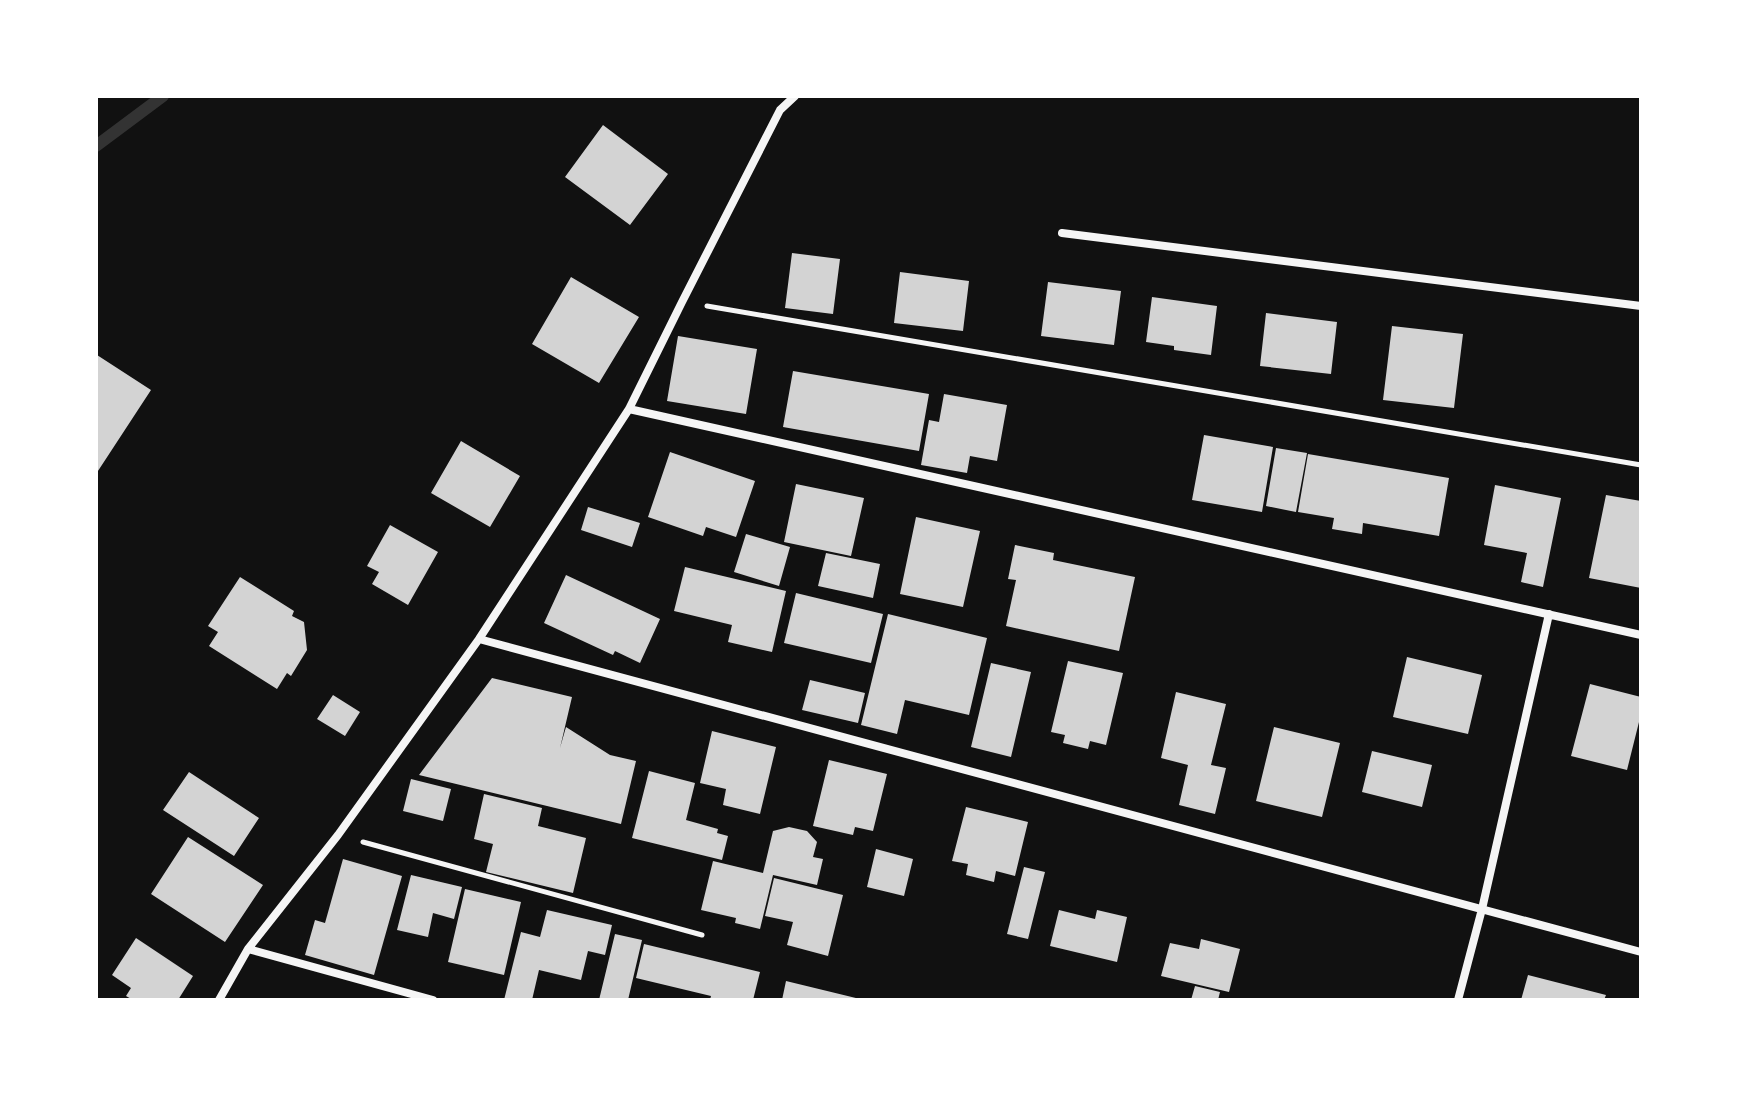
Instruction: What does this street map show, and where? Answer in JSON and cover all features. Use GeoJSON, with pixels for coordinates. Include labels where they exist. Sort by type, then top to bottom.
{"type":"FeatureCollection","features":[{"type":"Feature","properties":{"kind":"street"},"geometry":{"type":"LineString","coordinates":[[219,1000],[248,949],[338,835],[479,639],[629,409],[780,110],[795,96]]}},
{"type":"Feature","properties":{"kind":"street"},"geometry":{"type":"LineString","coordinates":[[1062,233],[1641,306]]}},
{"type":"Feature","properties":{"kind":"street"},"geometry":{"type":"LineString","coordinates":[[629,409],[1641,635]]}},
{"type":"Feature","properties":{"kind":"street"},"geometry":{"type":"LineString","coordinates":[[1458,1000],[1482,909],[1549,614]]}},
{"type":"Feature","properties":{"kind":"street"},"geometry":{"type":"LineString","coordinates":[[479,639],[1641,952]]}},
{"type":"Feature","properties":{"kind":"street"},"geometry":{"type":"LineString","coordinates":[[248,949],[433,1000]]}},
{"type":"Feature","properties":{"kind":"path"},"geometry":{"type":"LineString","coordinates":[[682,302],[1641,465]]}},
{"type":"Feature","properties":{"kind":"path"},"geometry":{"type":"LineString","coordinates":[[338,835],[702,935]]}},
{"type":"Feature","properties":{"kind":"building"},"geometry":{"type":"Polygon","coordinates":[[[603,125],[668,174],[630,225],[565,177],[603,125]]]}},
{"type":"Feature","properties":{"kind":"building"},"geometry":{"type":"Polygon","coordinates":[[[792,253],[840,259],[833,314],[785,308],[792,253]]]}},
{"type":"Feature","properties":{"kind":"building"},"geometry":{"type":"Polygon","coordinates":[[[900,272],[969,281],[963,331],[894,323],[900,272]]]}},
{"type":"Feature","properties":{"kind":"building"},"geometry":{"type":"Polygon","coordinates":[[[571,277],[639,317],[599,383],[532,344],[571,277]]]}},
{"type":"Feature","properties":{"kind":"building"},"geometry":{"type":"Polygon","coordinates":[[[1048,282],[1121,291],[1114,345],[1041,336],[1048,282]]]}},
{"type":"Feature","properties":{"kind":"building"},"geometry":{"type":"Polygon","coordinates":[[[1152,297],[1217,306],[1211,355],[1146,342],[1152,297]]]}},
{"type":"Feature","properties":{"kind":"building"},"geometry":{"type":"Polygon","coordinates":[[[1266,313],[1337,322],[1331,374],[1260,366],[1266,313]]]}},
{"type":"Feature","properties":{"kind":"building"},"geometry":{"type":"Polygon","coordinates":[[[1392,326],[1463,334],[1454,408],[1383,400],[1392,326]]]}},
{"type":"Feature","properties":{"kind":"building"},"geometry":{"type":"Polygon","coordinates":[[[678,336],[757,349],[746,414],[667,401],[678,336]]]}},
{"type":"Feature","properties":{"kind":"building"},"geometry":{"type":"Polygon","coordinates":[[[96,357],[151,390],[96,474],[96,357]]]}},
{"type":"Feature","properties":{"kind":"building"},"geometry":{"type":"Polygon","coordinates":[[[793,371],[929,394],[919,451],[783,427],[793,371]]]}},
{"type":"Feature","properties":{"kind":"building"},"geometry":{"type":"Polygon","coordinates":[[[944,394],[1007,405],[997,461],[970,456],[967,473],[921,465],[929,420],[939,422],[944,394]]]}},
{"type":"Feature","properties":{"kind":"building"},"geometry":{"type":"Polygon","coordinates":[[[1204,435],[1273,447],[1262,512],[1192,500],[1204,435]]]}},
{"type":"Feature","properties":{"kind":"building"},"geometry":{"type":"Polygon","coordinates":[[[461,441],[520,476],[490,527],[431,493],[461,441]]]}},
{"type":"Feature","properties":{"kind":"building"},"geometry":{"type":"Polygon","coordinates":[[[1276,448],[1307,453],[1296,512],[1266,506],[1276,448]]]}},
{"type":"Feature","properties":{"kind":"building"},"geometry":{"type":"Polygon","coordinates":[[[670,452],[755,481],[736,537],[706,527],[703,536],[648,517],[670,452]]]}},
{"type":"Feature","properties":{"kind":"building"},"geometry":{"type":"Polygon","coordinates":[[[1308,454],[1449,478],[1439,536],[1363,523],[1362,534],[1332,529],[1334,518],[1298,512],[1308,454]]]}},
{"type":"Feature","properties":{"kind":"building"},"geometry":{"type":"Polygon","coordinates":[[[796,484],[864,498],[851,556],[784,542],[796,484]]]}},
{"type":"Feature","properties":{"kind":"building"},"geometry":{"type":"Polygon","coordinates":[[[1495,485],[1561,498],[1543,587],[1521,582],[1527,553],[1484,545],[1495,485]]]}},
{"type":"Feature","properties":{"kind":"building"},"geometry":{"type":"Polygon","coordinates":[[[1606,495],[1641,501],[1641,588],[1589,578],[1606,495]]]}},
{"type":"Feature","properties":{"kind":"building"},"geometry":{"type":"Polygon","coordinates":[[[588,507],[640,523],[632,547],[581,530],[588,507]]]}},
{"type":"Feature","properties":{"kind":"building"},"geometry":{"type":"Polygon","coordinates":[[[916,517],[980,531],[963,607],[900,594],[916,517]]]}},
{"type":"Feature","properties":{"kind":"building"},"geometry":{"type":"Polygon","coordinates":[[[390,525],[438,552],[408,605],[372,584],[379,572],[367,566],[390,525]]]}},
{"type":"Feature","properties":{"kind":"building"},"geometry":{"type":"Polygon","coordinates":[[[746,534],[790,547],[779,586],[734,572],[746,534]]]}},
{"type":"Feature","properties":{"kind":"building"},"geometry":{"type":"Polygon","coordinates":[[[1015,545],[1054,553],[1053,560],[1135,577],[1119,651],[1006,626],[1016,580],[1008,579],[1015,545]]]}},
{"type":"Feature","properties":{"kind":"building"},"geometry":{"type":"Polygon","coordinates":[[[826,553],[880,564],[873,598],[818,586],[826,553]]]}},
{"type":"Feature","properties":{"kind":"building"},"geometry":{"type":"Polygon","coordinates":[[[685,567],[786,591],[772,652],[728,642],[732,625],[674,611],[685,567]]]}},
{"type":"Feature","properties":{"kind":"building"},"geometry":{"type":"Polygon","coordinates":[[[566,575],[660,619],[640,663],[615,651],[613,655],[544,623],[566,575]]]}},
{"type":"Feature","properties":{"kind":"building"},"geometry":{"type":"Polygon","coordinates":[[[240,577],[294,611],[292,616],[304,622],[307,650],[291,676],[287,673],[277,689],[209,646],[218,632],[208,626],[240,577]]]}},
{"type":"Feature","properties":{"kind":"building"},"geometry":{"type":"Polygon","coordinates":[[[796,593],[883,614],[871,663],[784,643],[796,593]]]}},
{"type":"Feature","properties":{"kind":"building"},"geometry":{"type":"Polygon","coordinates":[[[888,614],[987,638],[969,715],[905,700],[897,734],[861,725],[888,614]]]}},
{"type":"Feature","properties":{"kind":"building"},"geometry":{"type":"Polygon","coordinates":[[[1407,657],[1482,675],[1468,734],[1393,717],[1407,657]]]}},
{"type":"Feature","properties":{"kind":"building"},"geometry":{"type":"Polygon","coordinates":[[[1068,661],[1123,673],[1106,745],[1090,741],[1088,749],[1063,743],[1065,735],[1051,732],[1068,661]]]}},
{"type":"Feature","properties":{"kind":"building"},"geometry":{"type":"Polygon","coordinates":[[[991,663],[1031,672],[1011,757],[971,747],[991,663]]]}},
{"type":"Feature","properties":{"kind":"building"},"geometry":{"type":"Polygon","coordinates":[[[492,678],[572,697],[560,748],[566,727],[610,755],[636,761],[621,824],[419,775],[492,678]]]}},
{"type":"Feature","properties":{"kind":"building"},"geometry":{"type":"Polygon","coordinates":[[[810,680],[865,693],[858,723],[802,710],[810,680]]]}},
{"type":"Feature","properties":{"kind":"building"},"geometry":{"type":"Polygon","coordinates":[[[1590,684],[1641,697],[1641,714],[1627,770],[1571,756],[1590,684]]]}},
{"type":"Feature","properties":{"kind":"building"},"geometry":{"type":"Polygon","coordinates":[[[1176,692],[1226,704],[1211,765],[1226,768],[1215,814],[1179,805],[1188,765],[1161,758],[1176,692]]]}},
{"type":"Feature","properties":{"kind":"building"},"geometry":{"type":"Polygon","coordinates":[[[333,695],[360,712],[345,736],[317,719],[333,695]]]}},
{"type":"Feature","properties":{"kind":"building"},"geometry":{"type":"Polygon","coordinates":[[[1274,727],[1340,743],[1322,817],[1256,801],[1274,727]]]}},
{"type":"Feature","properties":{"kind":"building"},"geometry":{"type":"Polygon","coordinates":[[[712,731],[776,747],[760,814],[723,805],[726,789],[700,783],[712,731]]]}},
{"type":"Feature","properties":{"kind":"building"},"geometry":{"type":"Polygon","coordinates":[[[1372,751],[1432,765],[1422,807],[1362,792],[1372,751]]]}},
{"type":"Feature","properties":{"kind":"building"},"geometry":{"type":"Polygon","coordinates":[[[829,760],[887,774],[873,831],[855,827],[853,835],[813,826],[829,760]]]}},
{"type":"Feature","properties":{"kind":"building"},"geometry":{"type":"Polygon","coordinates":[[[649,771],[695,783],[686,820],[718,829],[717,833],[728,836],[722,860],[632,838],[649,771]]]}},
{"type":"Feature","properties":{"kind":"building"},"geometry":{"type":"Polygon","coordinates":[[[189,772],[259,818],[234,856],[163,810],[189,772]]]}},
{"type":"Feature","properties":{"kind":"building"},"geometry":{"type":"Polygon","coordinates":[[[411,779],[451,789],[443,821],[403,811],[411,779]]]}},
{"type":"Feature","properties":{"kind":"building"},"geometry":{"type":"Polygon","coordinates":[[[484,794],[542,808],[538,826],[586,838],[573,893],[486,872],[493,844],[474,839],[484,794]]]}},
{"type":"Feature","properties":{"kind":"building"},"geometry":{"type":"Polygon","coordinates":[[[966,807],[1028,822],[1015,876],[996,871],[994,882],[966,875],[968,864],[952,861],[966,807]]]}},
{"type":"Feature","properties":{"kind":"building"},"geometry":{"type":"Polygon","coordinates":[[[789,827],[807,831],[817,842],[813,857],[823,859],[817,885],[773,875],[760,929],[735,923],[736,918],[701,910],[713,861],[763,873],[773,831],[789,827]]]}},
{"type":"Feature","properties":{"kind":"building"},"geometry":{"type":"Polygon","coordinates":[[[188,837],[263,885],[225,942],[151,894],[188,837]]]}},
{"type":"Feature","properties":{"kind":"building"},"geometry":{"type":"Polygon","coordinates":[[[876,849],[913,859],[904,896],[867,887],[876,849]]]}},
{"type":"Feature","properties":{"kind":"building"},"geometry":{"type":"Polygon","coordinates":[[[343,859],[402,876],[374,975],[305,955],[315,920],[325,923],[343,859]]]}},
{"type":"Feature","properties":{"kind":"building"},"geometry":{"type":"Polygon","coordinates":[[[1024,867],[1045,872],[1028,939],[1007,934],[1024,867]]]}},
{"type":"Feature","properties":{"kind":"building"},"geometry":{"type":"Polygon","coordinates":[[[411,875],[462,887],[454,919],[433,913],[428,937],[397,930],[411,875]]]}},
{"type":"Feature","properties":{"kind":"building"},"geometry":{"type":"Polygon","coordinates":[[[774,878],[843,895],[828,956],[787,945],[793,922],[765,916],[774,878]]]}},
{"type":"Feature","properties":{"kind":"building"},"geometry":{"type":"Polygon","coordinates":[[[465,889],[521,902],[504,975],[448,962],[465,889]]]}},
{"type":"Feature","properties":{"kind":"building"},"geometry":{"type":"Polygon","coordinates":[[[547,910],[612,925],[605,955],[588,951],[581,980],[539,970],[532,1000],[504,1000],[521,932],[540,937],[547,910]]]}},
{"type":"Feature","properties":{"kind":"building"},"geometry":{"type":"Polygon","coordinates":[[[1059,910],[1095,919],[1097,910],[1127,917],[1117,962],[1050,946],[1059,910]]]}},
{"type":"Feature","properties":{"kind":"building"},"geometry":{"type":"Polygon","coordinates":[[[615,934],[642,940],[628,1000],[599,1000],[615,934]]]}},
{"type":"Feature","properties":{"kind":"building"},"geometry":{"type":"Polygon","coordinates":[[[136,938],[193,976],[178,1000],[133,1000],[126,996],[131,988],[112,975],[136,938]]]}},
{"type":"Feature","properties":{"kind":"building"},"geometry":{"type":"Polygon","coordinates":[[[1201,939],[1240,949],[1229,992],[1161,976],[1170,943],[1199,949],[1201,939]]]}},
{"type":"Feature","properties":{"kind":"building"},"geometry":{"type":"Polygon","coordinates":[[[644,944],[760,972],[753,1000],[710,1000],[711,996],[636,978],[644,944]]]}},
{"type":"Feature","properties":{"kind":"building"},"geometry":{"type":"Polygon","coordinates":[[[1528,975],[1606,995],[1604,1000],[1521,1000],[1528,975]]]}},
{"type":"Feature","properties":{"kind":"building"},"geometry":{"type":"Polygon","coordinates":[[[786,981],[860,999],[782,1000],[786,981]]]}},
{"type":"Feature","properties":{"kind":"building"},"geometry":{"type":"Polygon","coordinates":[[[1195,986],[1220,992],[1218,1000],[1191,1000],[1195,986]]]}},
{"type":"Feature","properties":{"kind":"waterway"},"geometry":{"type":"LineString","coordinates":[[96,146],[163,96]]}}]}
